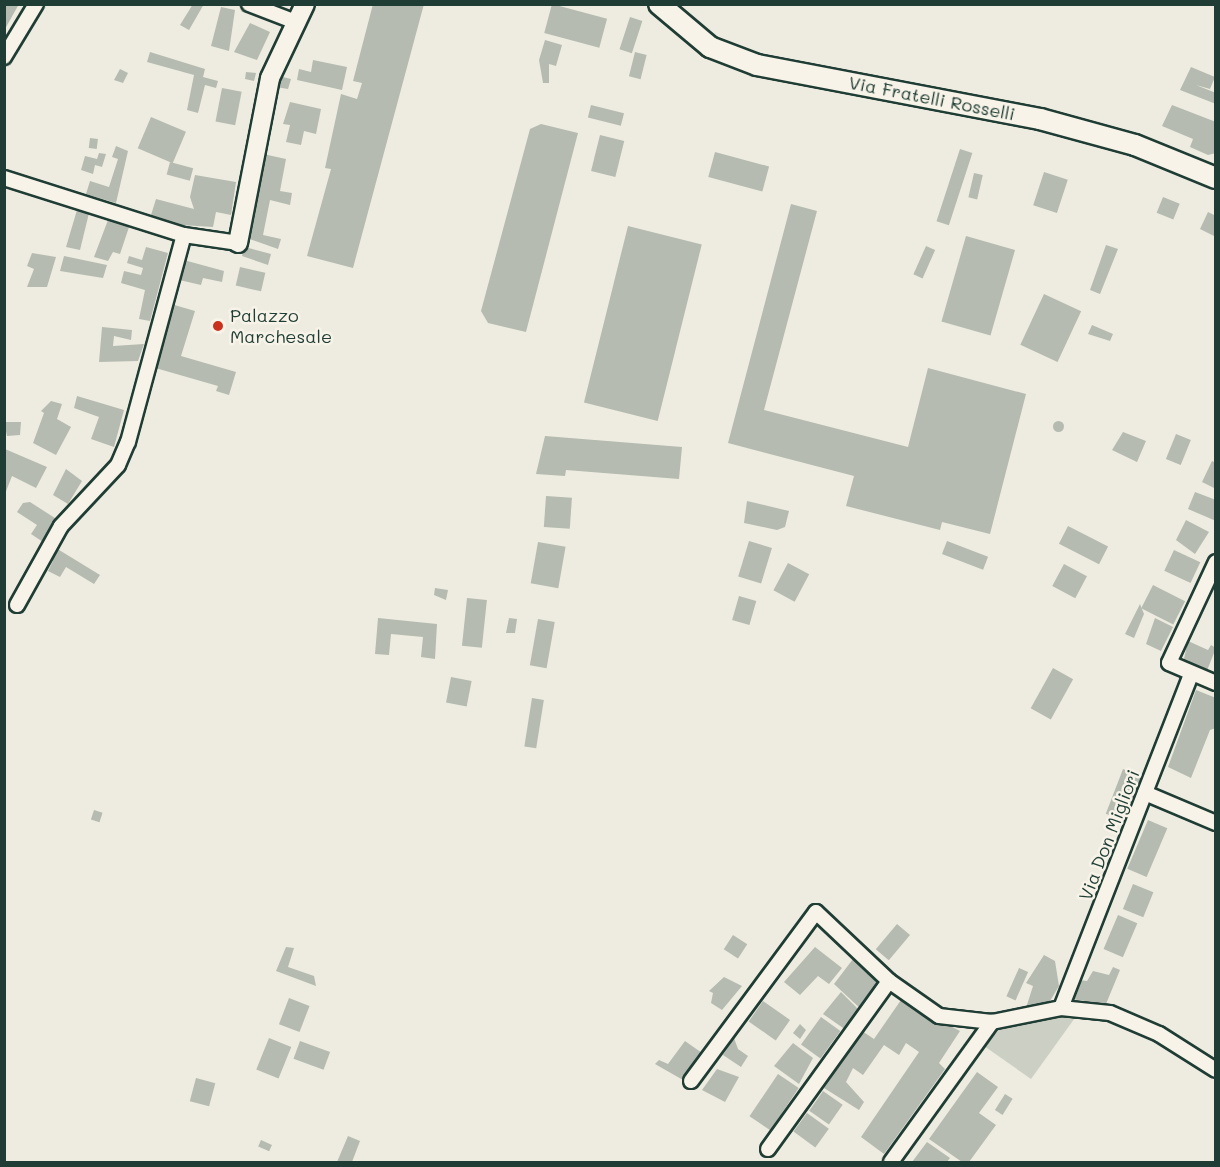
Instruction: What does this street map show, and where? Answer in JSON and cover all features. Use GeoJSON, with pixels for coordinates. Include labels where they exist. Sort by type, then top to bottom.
{"type":"FeatureCollection","features":[{"type":"Feature","properties":{"kind":"main road","name":"Via Fratelli Rosselli"},"geometry":{"type":"LineString","coordinates":[[658,4],[710,47],[749,63],[1041,119],[1135,145],[1215,178]]}},
{"type":"Feature","properties":{"kind":"street"},"geometry":{"type":"LineString","coordinates":[[4,57],[36,4]]}},
{"type":"Feature","properties":{"kind":"street"},"geometry":{"type":"LineString","coordinates":[[249,4],[297,22]]}},
{"type":"Feature","properties":{"kind":"street"},"geometry":{"type":"LineString","coordinates":[[4,178],[184,235],[238,243],[270,78],[305,4]]}},
{"type":"Feature","properties":{"kind":"street"},"geometry":{"type":"LineString","coordinates":[[16,605],[61,526],[118,465],[128,442],[184,235]]}},
{"type":"Feature","properties":{"kind":"street"},"geometry":{"type":"LineString","coordinates":[[1215,562],[1169,663],[1191,675],[1215,683]]}},
{"type":"Feature","properties":{"kind":"street","name":"Via Don Migliori"},"geometry":{"type":"LineString","coordinates":[[1061,1008],[1191,675]]}},
{"type":"Feature","properties":{"kind":"street"},"geometry":{"type":"LineString","coordinates":[[1145,793],[1215,823]]}},
{"type":"Feature","properties":{"kind":"street"},"geometry":{"type":"LineString","coordinates":[[691,1081],[816,912],[889,981],[939,1016],[992,1022],[1061,1008],[1129,1020],[1215,1070]]}},
{"type":"Feature","properties":{"kind":"street"},"geometry":{"type":"LineString","coordinates":[[768,1149],[889,981]]}},
{"type":"Feature","properties":{"kind":"street"},"geometry":{"type":"LineString","coordinates":[[891,1162],[992,1022]]}},
{"type":"Feature","properties":{"kind":"shaded area"},"geometry":{"type":"Polygon","coordinates":[[[1064,1014],[1077,1015],[1031,1079],[984,1046],[1000,1029],[1064,1014]]]}},
{"type":"Feature","properties":{"kind":"building"},"geometry":{"type":"Polygon","coordinates":[[[5,4],[19,4],[5,29],[5,4]]]}},
{"type":"Feature","properties":{"kind":"building"},"geometry":{"type":"Polygon","coordinates":[[[193,4],[204,4],[189,30],[180,25],[193,4]]]}},
{"type":"Feature","properties":{"kind":"building"},"geometry":{"type":"Polygon","coordinates":[[[373,4],[424,4],[353,268],[307,256],[331,169],[325,168],[341,94],[357,99],[362,83],[353,81],[373,4]]]}},
{"type":"Feature","properties":{"kind":"building"},"geometry":{"type":"Polygon","coordinates":[[[552,4],[607,19],[599,48],[544,33],[552,4]]]}},
{"type":"Feature","properties":{"kind":"building"},"geometry":{"type":"Polygon","coordinates":[[[221,7],[235,10],[229,51],[211,46],[221,7]]]}},
{"type":"Feature","properties":{"kind":"building"},"geometry":{"type":"Polygon","coordinates":[[[630,17],[642,21],[632,53],[619,49],[630,17]]]}},
{"type":"Feature","properties":{"kind":"building"},"geometry":{"type":"Polygon","coordinates":[[[250,23],[270,32],[257,60],[234,52],[250,23]]]}},
{"type":"Feature","properties":{"kind":"building"},"geometry":{"type":"Polygon","coordinates":[[[545,40],[562,45],[556,66],[549,64],[549,83],[543,83],[539,60],[545,40]]]}},
{"type":"Feature","properties":{"kind":"building"},"geometry":{"type":"Polygon","coordinates":[[[150,52],[205,69],[203,77],[218,81],[216,88],[205,85],[198,113],[187,110],[194,75],[147,62],[150,52]]]}},
{"type":"Feature","properties":{"kind":"building"},"geometry":{"type":"Polygon","coordinates":[[[635,52],[647,55],[641,79],[629,76],[635,52]]]}},
{"type":"Feature","properties":{"kind":"building"},"geometry":{"type":"Polygon","coordinates":[[[313,60],[347,67],[342,90],[297,80],[299,69],[311,72],[313,60]]]}},
{"type":"Feature","properties":{"kind":"building"},"geometry":{"type":"Polygon","coordinates":[[[1191,67],[1215,77],[1210,89],[1196,85],[1216,93],[1216,104],[1180,90],[1191,67]]]}},
{"type":"Feature","properties":{"kind":"building"},"geometry":{"type":"Polygon","coordinates":[[[120,69],[128,73],[123,83],[114,80],[120,69]]]}},
{"type":"Feature","properties":{"kind":"building"},"geometry":{"type":"Polygon","coordinates":[[[246,72],[256,73],[254,81],[245,79],[246,72]]]}},
{"type":"Feature","properties":{"kind":"building"},"geometry":{"type":"Polygon","coordinates":[[[279,76],[291,79],[288,89],[276,87],[279,76]]]}},
{"type":"Feature","properties":{"kind":"building"},"geometry":{"type":"Polygon","coordinates":[[[222,88],[242,92],[235,125],[216,121],[222,88]]]}},
{"type":"Feature","properties":{"kind":"building"},"geometry":{"type":"Polygon","coordinates":[[[290,102],[321,109],[316,134],[304,131],[301,145],[286,142],[290,125],[283,124],[290,102]]]}},
{"type":"Feature","properties":{"kind":"building"},"geometry":{"type":"Polygon","coordinates":[[[591,105],[624,113],[621,126],[588,118],[591,105]]]}},
{"type":"Feature","properties":{"kind":"building"},"geometry":{"type":"Polygon","coordinates":[[[1172,105],[1216,122],[1216,153],[1208,155],[1190,147],[1193,139],[1162,126],[1172,105]]]}},
{"type":"Feature","properties":{"kind":"building"},"geometry":{"type":"Polygon","coordinates":[[[151,117],[186,132],[173,163],[138,148],[151,117]]]}},
{"type":"Feature","properties":{"kind":"building"},"geometry":{"type":"Polygon","coordinates":[[[541,124],[578,133],[526,332],[488,323],[481,311],[530,129],[541,124]]]}},
{"type":"Feature","properties":{"kind":"building"},"geometry":{"type":"Polygon","coordinates":[[[600,135],[624,141],[615,177],[591,171],[600,135]]]}},
{"type":"Feature","properties":{"kind":"building"},"geometry":{"type":"Polygon","coordinates":[[[90,138],[98,139],[97,149],[89,148],[90,138]]]}},
{"type":"Feature","properties":{"kind":"building"},"geometry":{"type":"Polygon","coordinates":[[[116,146],[128,151],[116,203],[86,194],[90,181],[109,187],[118,159],[112,157],[116,146]]]}},
{"type":"Feature","properties":{"kind":"building"},"geometry":{"type":"Polygon","coordinates":[[[960,149],[972,153],[949,225],[937,221],[960,149]]]}},
{"type":"Feature","properties":{"kind":"building"},"geometry":{"type":"Polygon","coordinates":[[[715,152],[769,166],[762,192],[708,177],[715,152]]]}},
{"type":"Feature","properties":{"kind":"building"},"geometry":{"type":"Polygon","coordinates":[[[99,153],[106,154],[102,167],[95,165],[93,174],[81,170],[85,156],[97,159],[99,153]]]}},
{"type":"Feature","properties":{"kind":"building"},"geometry":{"type":"Polygon","coordinates":[[[263,154],[286,159],[280,191],[292,193],[290,205],[270,200],[263,235],[281,239],[278,249],[244,237],[263,154]]]}},
{"type":"Feature","properties":{"kind":"building"},"geometry":{"type":"Polygon","coordinates":[[[170,162],[193,168],[190,181],[167,175],[170,162]]]}},
{"type":"Feature","properties":{"kind":"building"},"geometry":{"type":"Polygon","coordinates":[[[1044,172],[1068,180],[1057,213],[1033,205],[1044,172]]]}},
{"type":"Feature","properties":{"kind":"building"},"geometry":{"type":"Polygon","coordinates":[[[974,173],[983,175],[977,199],[968,197],[974,173]]]}},
{"type":"Feature","properties":{"kind":"building"},"geometry":{"type":"Polygon","coordinates":[[[195,175],[236,182],[231,215],[216,212],[213,227],[181,225],[151,215],[156,199],[194,209],[190,197],[195,175]]]}},
{"type":"Feature","properties":{"kind":"building"},"geometry":{"type":"Polygon","coordinates":[[[1163,197],[1180,204],[1173,220],[1157,213],[1163,197]]]}},
{"type":"Feature","properties":{"kind":"building"},"geometry":{"type":"Polygon","coordinates":[[[791,204],[817,211],[764,410],[908,447],[928,368],[1026,394],[990,534],[942,522],[940,530],[846,506],[854,476],[728,443],[791,204]]]}},
{"type":"Feature","properties":{"kind":"building"},"geometry":{"type":"Polygon","coordinates":[[[77,210],[89,213],[80,250],[66,247],[77,210]]]}},
{"type":"Feature","properties":{"kind":"building"},"geometry":{"type":"Polygon","coordinates":[[[1208,212],[1216,216],[1216,237],[1200,229],[1208,212]]]}},
{"type":"Feature","properties":{"kind":"building"},"geometry":{"type":"Polygon","coordinates":[[[108,220],[129,227],[120,254],[113,252],[108,261],[94,257],[108,220]]]}},
{"type":"Feature","properties":{"kind":"building"},"geometry":{"type":"Polygon","coordinates":[[[628,226],[702,244],[658,421],[584,403],[628,226]]]}},
{"type":"Feature","properties":{"kind":"building"},"geometry":{"type":"Polygon","coordinates":[[[966,236],[1015,250],[990,336],[941,322],[966,236]]]}},
{"type":"Feature","properties":{"kind":"building"},"geometry":{"type":"Polygon","coordinates":[[[1106,245],[1118,249],[1100,294],[1090,290],[1106,245]]]}},
{"type":"Feature","properties":{"kind":"building"},"geometry":{"type":"Polygon","coordinates":[[[926,246],[935,250],[923,278],[913,274],[926,246]]]}},
{"type":"Feature","properties":{"kind":"building"},"geometry":{"type":"Polygon","coordinates":[[[146,247],[168,253],[150,321],[139,319],[145,290],[121,283],[124,271],[141,275],[143,268],[127,263],[129,256],[142,260],[146,247]]]}},
{"type":"Feature","properties":{"kind":"building"},"geometry":{"type":"Polygon","coordinates":[[[245,247],[271,254],[268,265],[242,256],[245,247]]]}},
{"type":"Feature","properties":{"kind":"building"},"geometry":{"type":"Polygon","coordinates":[[[32,253],[56,257],[47,287],[27,287],[34,269],[27,266],[32,253]]]}},
{"type":"Feature","properties":{"kind":"building"},"geometry":{"type":"Polygon","coordinates":[[[64,256],[107,265],[103,278],[60,271],[64,256]]]}},
{"type":"Feature","properties":{"kind":"building"},"geometry":{"type":"Polygon","coordinates":[[[180,259],[224,271],[222,282],[203,278],[201,285],[175,279],[180,259]]]}},
{"type":"Feature","properties":{"kind":"building"},"geometry":{"type":"Polygon","coordinates":[[[240,267],[265,273],[261,291],[236,286],[240,267]]]}},
{"type":"Feature","properties":{"kind":"building"},"geometry":{"type":"Polygon","coordinates":[[[1044,294],[1081,311],[1057,362],[1020,345],[1044,294]]]}},
{"type":"Feature","properties":{"kind":"building"},"geometry":{"type":"Polygon","coordinates":[[[171,304],[195,311],[181,356],[236,372],[229,395],[216,391],[218,386],[152,367],[171,304]]]}},
{"type":"Feature","properties":{"kind":"building"},"geometry":{"type":"Polygon","coordinates":[[[1092,325],[1113,334],[1110,341],[1088,334],[1092,325]]]}},
{"type":"Feature","properties":{"kind":"building"},"geometry":{"type":"Polygon","coordinates":[[[102,327],[132,330],[131,340],[114,336],[113,346],[144,344],[138,361],[99,362],[102,327]]]}},
{"type":"Feature","properties":{"kind":"building"},"geometry":{"type":"Polygon","coordinates":[[[77,396],[124,410],[114,447],[91,439],[99,417],[74,408],[77,396]]]}},
{"type":"Feature","properties":{"kind":"building"},"geometry":{"type":"Polygon","coordinates":[[[51,401],[62,404],[57,419],[71,427],[56,455],[33,443],[44,413],[41,411],[51,401]]]}},
{"type":"Feature","properties":{"kind":"building"},"geometry":{"type":"Polygon","coordinates":[[[1058,421],[1062,422],[1062,430],[1058,431],[1054,430],[1053,426],[1054,422],[1058,421]]]}},
{"type":"Feature","properties":{"kind":"building"},"geometry":{"type":"Polygon","coordinates":[[[4,422],[21,422],[20,435],[7,436],[4,422]]]}},
{"type":"Feature","properties":{"kind":"building"},"geometry":{"type":"Polygon","coordinates":[[[1123,432],[1146,441],[1137,462],[1112,450],[1123,432]]]}},
{"type":"Feature","properties":{"kind":"building"},"geometry":{"type":"Polygon","coordinates":[[[1176,434],[1191,440],[1181,465],[1166,459],[1176,434]]]}},
{"type":"Feature","properties":{"kind":"building"},"geometry":{"type":"Polygon","coordinates":[[[545,436],[682,447],[679,479],[566,470],[565,476],[536,474],[545,436]]]}},
{"type":"Feature","properties":{"kind":"building"},"geometry":{"type":"Polygon","coordinates":[[[5,449],[47,467],[36,488],[12,476],[5,494],[5,449]]]}},
{"type":"Feature","properties":{"kind":"building"},"geometry":{"type":"Polygon","coordinates":[[[1212,461],[1216,463],[1216,489],[1202,482],[1212,461]]]}},
{"type":"Feature","properties":{"kind":"building"},"geometry":{"type":"Polygon","coordinates":[[[66,469],[82,481],[68,504],[53,495],[66,469]]]}},
{"type":"Feature","properties":{"kind":"building"},"geometry":{"type":"Polygon","coordinates":[[[1195,492],[1216,500],[1216,521],[1188,509],[1195,492]]]}},
{"type":"Feature","properties":{"kind":"building"},"geometry":{"type":"Polygon","coordinates":[[[546,496],[572,498],[570,529],[544,527],[546,496]]]}},
{"type":"Feature","properties":{"kind":"building"},"geometry":{"type":"Polygon","coordinates":[[[747,501],[789,511],[785,527],[777,530],[744,523],[747,501]]]}},
{"type":"Feature","properties":{"kind":"building"},"geometry":{"type":"Polygon","coordinates":[[[30,502],[58,520],[43,542],[31,534],[37,525],[17,512],[23,503],[30,502]]]}},
{"type":"Feature","properties":{"kind":"building"},"geometry":{"type":"Polygon","coordinates":[[[1186,520],[1209,532],[1195,554],[1176,540],[1186,520]]]}},
{"type":"Feature","properties":{"kind":"building"},"geometry":{"type":"Polygon","coordinates":[[[1068,526],[1108,546],[1099,564],[1059,544],[1068,526]]]}},
{"type":"Feature","properties":{"kind":"building"},"geometry":{"type":"Polygon","coordinates":[[[749,541],[772,548],[761,583],[738,576],[749,541]]]}},
{"type":"Feature","properties":{"kind":"building"},"geometry":{"type":"Polygon","coordinates":[[[947,541],[988,557],[983,570],[942,554],[947,541]]]}},
{"type":"Feature","properties":{"kind":"building"},"geometry":{"type":"Polygon","coordinates":[[[538,542],[566,547],[558,588],[531,583],[538,542]]]}},
{"type":"Feature","properties":{"kind":"building"},"geometry":{"type":"Polygon","coordinates":[[[51,545],[100,575],[94,584],[66,567],[60,577],[48,571],[53,561],[45,557],[51,545]]]}},
{"type":"Feature","properties":{"kind":"building"},"geometry":{"type":"Polygon","coordinates":[[[1174,550],[1200,562],[1191,583],[1164,571],[1174,550]]]}},
{"type":"Feature","properties":{"kind":"building"},"geometry":{"type":"Polygon","coordinates":[[[788,563],[809,574],[795,602],[773,590],[788,563]]]}},
{"type":"Feature","properties":{"kind":"building"},"geometry":{"type":"Polygon","coordinates":[[[1064,564],[1087,576],[1075,598],[1052,586],[1064,564]]]}},
{"type":"Feature","properties":{"kind":"building"},"geometry":{"type":"Polygon","coordinates":[[[1153,585],[1185,601],[1173,625],[1141,608],[1153,585]]]}},
{"type":"Feature","properties":{"kind":"building"},"geometry":{"type":"Polygon","coordinates":[[[435,588],[448,590],[446,600],[434,595],[435,588]]]}},
{"type":"Feature","properties":{"kind":"building"},"geometry":{"type":"Polygon","coordinates":[[[739,596],[756,601],[749,625],[732,620],[739,596]]]}},
{"type":"Feature","properties":{"kind":"building"},"geometry":{"type":"Polygon","coordinates":[[[467,598],[487,600],[482,648],[462,646],[467,598]]]}},
{"type":"Feature","properties":{"kind":"building"},"geometry":{"type":"Polygon","coordinates":[[[1140,604],[1144,614],[1134,638],[1125,634],[1140,604]]]}},
{"type":"Feature","properties":{"kind":"building"},"geometry":{"type":"Polygon","coordinates":[[[378,618],[437,624],[435,659],[421,657],[423,637],[391,634],[389,655],[375,654],[378,618]]]}},
{"type":"Feature","properties":{"kind":"building"},"geometry":{"type":"Polygon","coordinates":[[[509,618],[517,619],[515,633],[506,633],[509,618]]]}},
{"type":"Feature","properties":{"kind":"building"},"geometry":{"type":"Polygon","coordinates":[[[1155,618],[1173,627],[1161,651],[1146,644],[1155,618]]]}},
{"type":"Feature","properties":{"kind":"building"},"geometry":{"type":"Polygon","coordinates":[[[538,619],[555,622],[547,668],[530,665],[538,619]]]}},
{"type":"Feature","properties":{"kind":"building"},"geometry":{"type":"Polygon","coordinates":[[[1188,641],[1208,650],[1211,645],[1216,648],[1206,673],[1183,663],[1188,641]]]}},
{"type":"Feature","properties":{"kind":"building"},"geometry":{"type":"Polygon","coordinates":[[[1053,668],[1073,679],[1051,719],[1031,708],[1053,668]]]}},
{"type":"Feature","properties":{"kind":"building"},"geometry":{"type":"Polygon","coordinates":[[[451,677],[472,681],[467,707],[446,703],[451,677]]]}},
{"type":"Feature","properties":{"kind":"building"},"geometry":{"type":"Polygon","coordinates":[[[1196,690],[1216,698],[1216,728],[1210,730],[1191,778],[1168,767],[1196,690]]]}},
{"type":"Feature","properties":{"kind":"building"},"geometry":{"type":"Polygon","coordinates":[[[532,698],[544,700],[536,748],[524,746],[532,698]]]}},
{"type":"Feature","properties":{"kind":"building"},"geometry":{"type":"Polygon","coordinates":[[[1123,769],[1144,777],[1126,822],[1106,814],[1123,769]]]}},
{"type":"Feature","properties":{"kind":"building"},"geometry":{"type":"Polygon","coordinates":[[[94,810],[103,813],[99,822],[91,820],[94,810]]]}},
{"type":"Feature","properties":{"kind":"building"},"geometry":{"type":"Polygon","coordinates":[[[1148,820],[1167,828],[1147,877],[1127,869],[1148,820]]]}},
{"type":"Feature","properties":{"kind":"building"},"geometry":{"type":"Polygon","coordinates":[[[1133,884],[1153,892],[1143,917],[1123,909],[1133,884]]]}},
{"type":"Feature","properties":{"kind":"building"},"geometry":{"type":"Polygon","coordinates":[[[1118,915],[1137,923],[1123,957],[1104,949],[1118,915]]]}},
{"type":"Feature","properties":{"kind":"building"},"geometry":{"type":"Polygon","coordinates":[[[897,924],[910,935],[889,960],[876,949],[897,924]]]}},
{"type":"Feature","properties":{"kind":"building"},"geometry":{"type":"Polygon","coordinates":[[[733,935],[747,944],[738,959],[724,949],[733,935]]]}},
{"type":"Feature","properties":{"kind":"building"},"geometry":{"type":"Polygon","coordinates":[[[286,947],[294,948],[288,967],[314,976],[316,986],[276,971],[286,947]]]}},
{"type":"Feature","properties":{"kind":"building"},"geometry":{"type":"Polygon","coordinates":[[[815,947],[842,968],[829,984],[818,976],[800,995],[784,982],[815,947]]]}},
{"type":"Feature","properties":{"kind":"building"},"geometry":{"type":"Polygon","coordinates":[[[1044,955],[1055,961],[1059,986],[1050,1001],[1026,1008],[1033,986],[1026,983],[1044,955]]]}},
{"type":"Feature","properties":{"kind":"building"},"geometry":{"type":"Polygon","coordinates":[[[853,959],[881,987],[863,1011],[834,984],[853,959]]]}},
{"type":"Feature","properties":{"kind":"building"},"geometry":{"type":"Polygon","coordinates":[[[1113,967],[1120,970],[1106,1004],[1071,999],[1079,980],[1087,981],[1093,971],[1109,975],[1113,967]]]}},
{"type":"Feature","properties":{"kind":"building"},"geometry":{"type":"Polygon","coordinates":[[[1019,968],[1028,972],[1016,1000],[1006,996],[1019,968]]]}},
{"type":"Feature","properties":{"kind":"building"},"geometry":{"type":"Polygon","coordinates":[[[724,977],[742,986],[722,1010],[711,1003],[713,993],[709,991],[724,977]]]}},
{"type":"Feature","properties":{"kind":"building"},"geometry":{"type":"Polygon","coordinates":[[[841,992],[859,1010],[846,1030],[823,1014],[841,992]]]}},
{"type":"Feature","properties":{"kind":"building"},"geometry":{"type":"Polygon","coordinates":[[[289,998],[310,1006],[300,1032],[279,1024],[289,998]]]}},
{"type":"Feature","properties":{"kind":"building"},"geometry":{"type":"Polygon","coordinates":[[[901,1000],[960,1031],[939,1063],[945,1069],[884,1154],[861,1137],[919,1052],[906,1043],[899,1055],[884,1045],[863,1075],[853,1068],[846,1082],[864,1102],[859,1110],[824,1088],[862,1031],[874,1039],[901,1000]]]}},
{"type":"Feature","properties":{"kind":"building"},"geometry":{"type":"Polygon","coordinates":[[[763,1001],[790,1020],[776,1040],[749,1021],[763,1001]]]}},
{"type":"Feature","properties":{"kind":"building"},"geometry":{"type":"Polygon","coordinates":[[[821,1017],[840,1031],[820,1059],[801,1045],[821,1017]]]}},
{"type":"Feature","properties":{"kind":"building"},"geometry":{"type":"Polygon","coordinates":[[[800,1024],[806,1030],[800,1039],[793,1033],[800,1024]]]}},
{"type":"Feature","properties":{"kind":"building"},"geometry":{"type":"Polygon","coordinates":[[[269,1038],[291,1047],[279,1079],[256,1070],[269,1038]]]}},
{"type":"Feature","properties":{"kind":"building"},"geometry":{"type":"Polygon","coordinates":[[[734,1038],[738,1049],[748,1056],[741,1067],[723,1055],[734,1038]]]}},
{"type":"Feature","properties":{"kind":"building"},"geometry":{"type":"Polygon","coordinates":[[[300,1041],[330,1052],[324,1070],[294,1059],[300,1041]]]}},
{"type":"Feature","properties":{"kind":"building"},"geometry":{"type":"Polygon","coordinates":[[[685,1041],[702,1053],[683,1080],[655,1064],[659,1060],[668,1064],[685,1041]]]}},
{"type":"Feature","properties":{"kind":"building"},"geometry":{"type":"Polygon","coordinates":[[[793,1043],[813,1058],[799,1084],[774,1066],[793,1043]]]}},
{"type":"Feature","properties":{"kind":"building"},"geometry":{"type":"Polygon","coordinates":[[[717,1069],[739,1077],[725,1102],[702,1090],[717,1069]]]}},
{"type":"Feature","properties":{"kind":"building"},"geometry":{"type":"Polygon","coordinates":[[[977,1072],[998,1087],[979,1113],[996,1125],[969,1162],[962,1162],[929,1139],[977,1072]]]}},
{"type":"Feature","properties":{"kind":"building"},"geometry":{"type":"Polygon","coordinates":[[[778,1074],[799,1088],[770,1130],[749,1116],[778,1074]]]}},
{"type":"Feature","properties":{"kind":"building"},"geometry":{"type":"Polygon","coordinates":[[[196,1078],[215,1083],[209,1106],[190,1101],[196,1078]]]}},
{"type":"Feature","properties":{"kind":"building"},"geometry":{"type":"Polygon","coordinates":[[[823,1091],[843,1105],[829,1124],[809,1111],[823,1091]]]}},
{"type":"Feature","properties":{"kind":"building"},"geometry":{"type":"Polygon","coordinates":[[[1005,1094],[1013,1099],[1003,1115],[995,1110],[1005,1094]]]}},
{"type":"Feature","properties":{"kind":"building"},"geometry":{"type":"Polygon","coordinates":[[[807,1113],[829,1129],[815,1147],[793,1132],[807,1113]]]}},
{"type":"Feature","properties":{"kind":"building"},"geometry":{"type":"Polygon","coordinates":[[[348,1136],[360,1141],[352,1162],[337,1162],[348,1136]]]}},
{"type":"Feature","properties":{"kind":"building"},"geometry":{"type":"Polygon","coordinates":[[[261,1140],[272,1145],[269,1151],[258,1146],[261,1140]]]}},
{"type":"Feature","properties":{"kind":"building"},"geometry":{"type":"Polygon","coordinates":[[[927,1142],[950,1158],[947,1162],[912,1162],[927,1142]]]}},
{"type":"Feature","properties":{"kind":"place","name":"Palazzo Marchesale"},"geometry":{"type":"Point","coordinates":[218,326]}}]}
